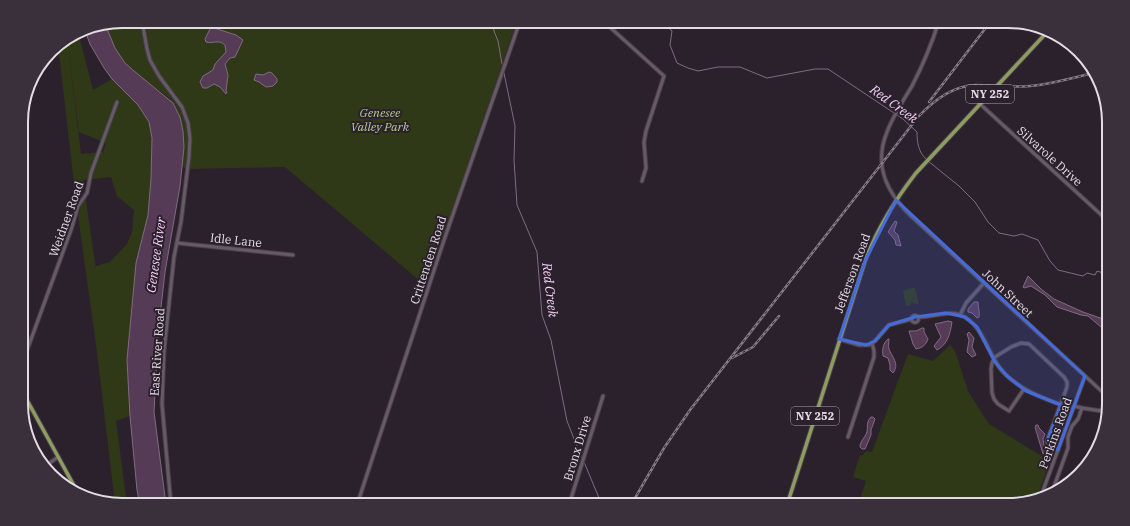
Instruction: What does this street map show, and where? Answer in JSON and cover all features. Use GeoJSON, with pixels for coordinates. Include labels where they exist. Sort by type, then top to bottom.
{"type":"FeatureCollection","features":[{"type":"Feature","properties":{"kind":"main road","name":"Jefferson Road"},"geometry":{"type":"LineString","coordinates":[[789,498],[839,339],[868,254],[883,222],[896,200],[930,157],[1044,35]]}},
{"type":"Feature","properties":{"kind":"main road"},"geometry":{"type":"LineString","coordinates":[[28,402],[73,484]]}},
{"type":"Feature","properties":{"kind":"street","name":"East River Road"},"geometry":{"type":"LineString","coordinates":[[143,28],[147,49],[152,63],[159,76],[177,100],[186,119],[190,138],[188,169],[166,324],[162,404],[170,498]]}},
{"type":"Feature","properties":{"kind":"street","name":"Crittenden Road"},"geometry":{"type":"LineString","coordinates":[[359,498],[444,239],[518,28]]}},
{"type":"Feature","properties":{"kind":"street"},"geometry":{"type":"LineString","coordinates":[[611,28],[664,76],[646,131],[644,142],[646,168],[642,181]]}},
{"type":"Feature","properties":{"kind":"street","name":"John Street"},"geometry":{"type":"LineString","coordinates":[[936,28],[921,68],[892,120],[883,141],[881,162],[886,184],[896,200],[911,216],[1102,392]]}},
{"type":"Feature","properties":{"kind":"street","name":"Weidner Road"},"geometry":{"type":"LineString","coordinates":[[28,348],[67,241],[78,206],[88,192],[91,173],[117,102]]}},
{"type":"Feature","properties":{"kind":"street","name":"Silvarole Drive"},"geometry":{"type":"LineString","coordinates":[[980,104],[1102,216]]}},
{"type":"Feature","properties":{"kind":"street","name":"Idle Lane"},"geometry":{"type":"LineString","coordinates":[[177,243],[293,255]]}},
{"type":"Feature","properties":{"kind":"street"},"geometry":{"type":"LineString","coordinates":[[960,315],[966,303],[984,283]]}},
{"type":"Feature","properties":{"kind":"street"},"geometry":{"type":"LineString","coordinates":[[839,339],[859,346],[866,345],[872,343],[889,326],[911,320],[914,316],[920,318],[946,313],[960,315],[977,327],[994,359],[1007,376],[1024,389],[1060,405],[1101,411]]}},
{"type":"Feature","properties":{"kind":"street"},"geometry":{"type":"LineString","coordinates":[[911,320],[916,323],[920,318]]}},
{"type":"Feature","properties":{"kind":"street"},"geometry":{"type":"LineString","coordinates":[[848,437],[874,357],[872,343]]}},
{"type":"Feature","properties":{"kind":"street"},"geometry":{"type":"LineString","coordinates":[[1024,389],[1010,410],[996,401],[992,393],[991,369],[994,359],[1018,343],[1025,343],[1031,346],[1066,379],[1067,387],[1047,441],[1049,446],[1058,450]]}},
{"type":"Feature","properties":{"kind":"street","name":"Perkins Road"},"geometry":{"type":"LineString","coordinates":[[1043,491],[1085,376]]}},
{"type":"Feature","properties":{"kind":"street","name":"Bronx Drive"},"geometry":{"type":"LineString","coordinates":[[571,498],[602,396]]}},
{"type":"Feature","properties":{"kind":"street"},"geometry":{"type":"LineString","coordinates":[[1054,485],[1068,448],[1068,437],[1082,408]]}},
{"type":"Feature","properties":{"kind":"street"},"geometry":{"type":"LineString","coordinates":[[49,463],[58,457]]}},
{"type":"Feature","properties":{"kind":"highlighted area"},"geometry":{"type":"Polygon","coordinates":[[[896,200],[1085,376],[1058,450],[1047,441],[1061,405],[1026,391],[1007,376],[995,362],[977,327],[965,317],[946,313],[915,317],[889,325],[875,341],[866,345],[839,339],[865,261],[896,200]]]}},
{"type":"Feature","properties":{"kind":"green space","name":"Genesee Valley Park"},"geometry":{"type":"Polygon","coordinates":[[[122,28],[515,28],[426,286],[285,167],[188,169],[182,167],[183,134],[178,111],[174,104],[165,95],[133,71],[116,50],[107,30],[122,28]]]}},
{"type":"Feature","properties":{"kind":"green space"},"geometry":{"type":"Polygon","coordinates":[[[80,38],[93,90],[112,79],[138,105],[149,123],[152,138],[148,215],[136,263],[127,360],[130,416],[116,421],[126,498],[114,498],[97,352],[78,215],[85,194],[96,269],[96,266],[110,262],[127,244],[132,232],[134,210],[117,196],[111,177],[83,180],[76,201],[59,52],[68,46],[81,154],[103,152],[106,143],[79,132],[68,46],[80,38]]]}},
{"type":"Feature","properties":{"kind":"green space"},"geometry":{"type":"Polygon","coordinates":[[[915,288],[919,304],[912,302],[909,306],[906,306],[903,291],[915,288]]]}},
{"type":"Feature","properties":{"kind":"green space"},"geometry":{"type":"Polygon","coordinates":[[[950,345],[955,351],[968,391],[989,424],[1050,461],[1039,493],[1014,498],[860,498],[866,481],[853,477],[860,455],[862,456],[866,451],[872,452],[908,354],[933,361],[950,345]]]}},
{"type":"Feature","properties":{"kind":"water"},"geometry":{"type":"Polygon","coordinates":[[[210,28],[214,28],[236,35],[243,40],[235,57],[230,58],[225,64],[228,75],[226,94],[220,87],[214,84],[207,88],[203,88],[200,82],[203,76],[213,70],[215,64],[226,52],[225,45],[223,43],[206,42],[205,39],[210,28]]]}},
{"type":"Feature","properties":{"kind":"water","name":"Genesee River"},"geometry":{"type":"Polygon","coordinates":[[[107,29],[115,48],[125,63],[173,103],[180,117],[183,131],[184,147],[180,186],[165,272],[158,334],[154,412],[165,498],[139,498],[130,416],[127,360],[136,263],[148,215],[152,138],[149,122],[138,105],[112,79],[90,44],[87,35],[107,29]]]}},
{"type":"Feature","properties":{"kind":"water"},"geometry":{"type":"Polygon","coordinates":[[[269,72],[272,73],[277,79],[277,82],[273,86],[266,87],[254,80],[256,74],[263,75],[269,72]]]}},
{"type":"Feature","properties":{"kind":"water"},"geometry":{"type":"Polygon","coordinates":[[[895,221],[897,222],[894,231],[898,235],[901,246],[896,245],[895,240],[888,232],[895,221]]]}},
{"type":"Feature","properties":{"kind":"water"},"geometry":{"type":"Polygon","coordinates":[[[1028,276],[1054,299],[1102,319],[1102,327],[1088,316],[1057,307],[1045,295],[1031,286],[1023,287],[1028,276]]]}},
{"type":"Feature","properties":{"kind":"water"},"geometry":{"type":"Polygon","coordinates":[[[974,302],[978,302],[979,317],[977,318],[972,313],[968,312],[968,309],[974,302]]]}},
{"type":"Feature","properties":{"kind":"water"},"geometry":{"type":"Polygon","coordinates":[[[948,321],[952,322],[948,338],[944,345],[937,350],[934,346],[941,337],[935,324],[948,321]]]}},
{"type":"Feature","properties":{"kind":"water"},"geometry":{"type":"Polygon","coordinates":[[[924,328],[924,332],[928,339],[924,346],[916,349],[909,331],[916,331],[924,328]]]}},
{"type":"Feature","properties":{"kind":"water"},"geometry":{"type":"Polygon","coordinates":[[[969,332],[974,338],[972,347],[976,355],[972,357],[967,352],[969,340],[967,334],[969,332]]]}},
{"type":"Feature","properties":{"kind":"water"},"geometry":{"type":"Polygon","coordinates":[[[888,339],[889,349],[896,364],[893,373],[890,370],[888,358],[883,356],[883,347],[888,339]]]}},
{"type":"Feature","properties":{"kind":"water"},"geometry":{"type":"Polygon","coordinates":[[[871,417],[875,419],[871,430],[871,435],[865,449],[862,449],[860,445],[867,432],[868,422],[871,417]]]}},
{"type":"Feature","properties":{"kind":"water"},"geometry":{"type":"Polygon","coordinates":[[[1038,425],[1045,434],[1043,439],[1045,452],[1043,454],[1035,427],[1038,425]]]}},
{"type":"Feature","properties":{"kind":"waterway","name":"Red Creek"},"geometry":{"type":"LineString","coordinates":[[493,28],[498,41],[502,64]]}},
{"type":"Feature","properties":{"kind":"waterway","name":"Red Creek"},"geometry":{"type":"LineString","coordinates":[[669,28],[672,31],[670,45],[677,63],[698,71],[718,67],[740,67],[767,78],[815,69],[828,69],[903,119],[917,132],[920,150],[926,159]]}},
{"type":"Feature","properties":{"kind":"waterway","name":"Red Creek"},"geometry":{"type":"LineString","coordinates":[[504,73],[515,126],[514,160],[517,205],[537,252],[542,315],[551,340],[567,421],[582,459]]}},
{"type":"Feature","properties":{"kind":"waterway","name":"Red Creek"},"geometry":{"type":"LineString","coordinates":[[928,161],[959,186],[975,202],[988,222],[999,233],[1014,236],[1022,234],[1038,240],[1050,261],[1058,270],[1083,276],[1087,273],[1095,275],[1097,271],[1102,273]]}},
{"type":"Feature","properties":{"kind":"waterway","name":"Red Creek"},"geometry":{"type":"LineString","coordinates":[[584,462],[599,498]]}},
{"type":"Feature","properties":{"kind":"railway"},"geometry":{"type":"LineString","coordinates":[[929,102],[986,28]]}},
{"type":"Feature","properties":{"kind":"railway"},"geometry":{"type":"LineString","coordinates":[[635,498],[664,448],[690,410],[924,111],[944,95],[967,86],[1030,86],[1088,74]]}},
{"type":"Feature","properties":{"kind":"railway"},"geometry":{"type":"LineString","coordinates":[[732,358],[753,347],[779,316]]}}]}
